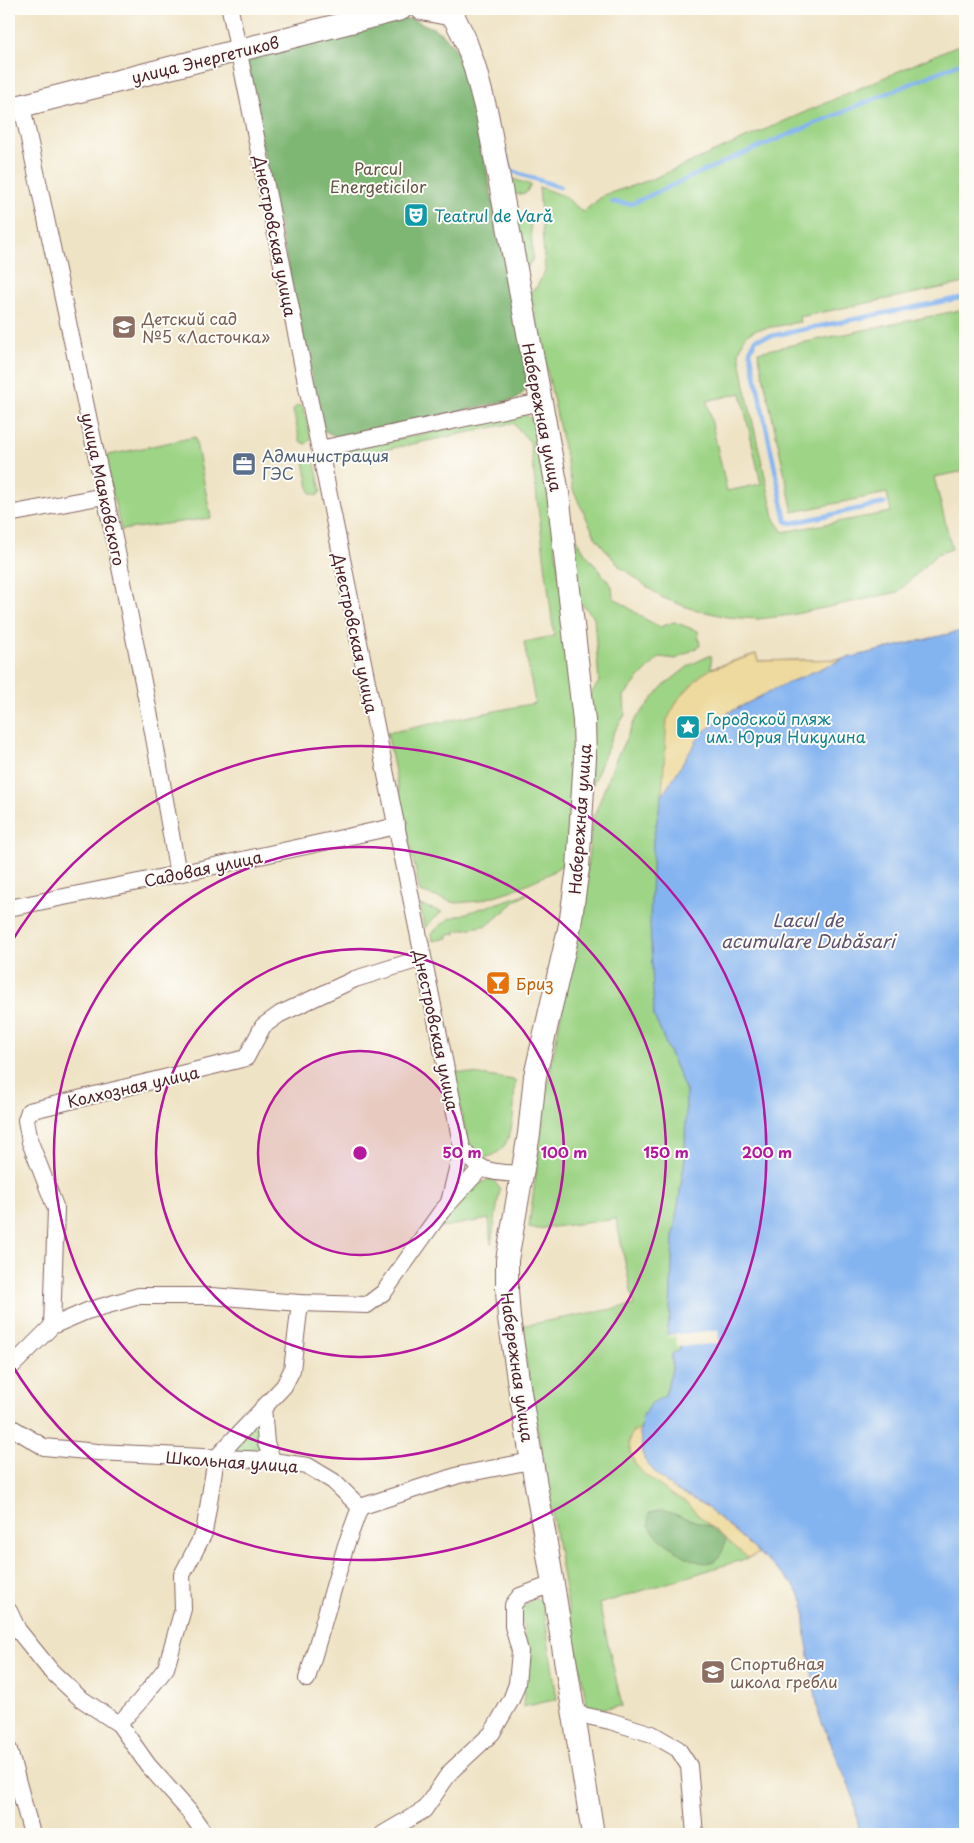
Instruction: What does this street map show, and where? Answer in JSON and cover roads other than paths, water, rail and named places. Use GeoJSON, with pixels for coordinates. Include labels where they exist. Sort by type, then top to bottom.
{"type":"FeatureCollection","features":[{"type":"Feature","properties":{"kind":"street","name":"Днестровская улица"},"geometry":{"type":"LineString","coordinates":[[230,9],[462,1148]]}},
{"type":"Feature","properties":{"kind":"street","name":"улица Энергетиков"},"geometry":{"type":"LineString","coordinates":[[15,108],[401,9]]}},
{"type":"Feature","properties":{"kind":"street"},"geometry":{"type":"LineString","coordinates":[[422,9],[451,12]]}},
{"type":"Feature","properties":{"kind":"street","name":"Набережная улица"},"geometry":{"type":"LineString","coordinates":[[451,12],[464,37],[474,65],[487,114],[558,493],[584,721],[585,757],[578,868],[570,925],[536,1076],[529,1134],[507,1260],[507,1290],[531,1461],[553,1584],[593,1834]]}},
{"type":"Feature","properties":{"kind":"street","name":"улица Маяковского"},"geometry":{"type":"LineString","coordinates":[[15,108],[94,442],[153,732],[178,874]]}},
{"type":"Feature","properties":{"kind":"street"},"geometry":{"type":"LineString","coordinates":[[320,449],[541,402]]}},
{"type":"Feature","properties":{"kind":"street"},"geometry":{"type":"LineString","coordinates":[[9,514],[104,496]]}},
{"type":"Feature","properties":{"kind":"street","name":"Садовая улица"},"geometry":{"type":"LineString","coordinates":[[9,908],[178,874],[397,826]]}},
{"type":"Feature","properties":{"kind":"street","name":"Колхозная улица"},"geometry":{"type":"LineString","coordinates":[[52,1326],[56,1209],[30,1142],[26,1120],[30,1111],[246,1058],[263,1026],[280,1014],[355,980],[422,958]]}},
{"type":"Feature","properties":{"kind":"street"},"geometry":{"type":"LineString","coordinates":[[462,1148],[471,1160],[481,1168],[496,1172],[521,1174]]}},
{"type":"Feature","properties":{"kind":"street"},"geometry":{"type":"LineString","coordinates":[[448,1204],[462,1148]]}},
{"type":"Feature","properties":{"kind":"street"},"geometry":{"type":"LineString","coordinates":[[9,1369],[52,1326],[86,1311],[139,1296],[211,1296],[300,1303],[368,1304],[384,1292],[448,1204],[481,1168]]}},
{"type":"Feature","properties":{"kind":"street"},"geometry":{"type":"LineString","coordinates":[[119,1724],[166,1668],[183,1610],[182,1575],[204,1533],[216,1458],[284,1386],[292,1370],[300,1303]]}},
{"type":"Feature","properties":{"kind":"street"},"geometry":{"type":"LineString","coordinates":[[263,1407],[266,1443],[273,1462]]}},
{"type":"Feature","properties":{"kind":"street","name":"Школьная улица"},"geometry":{"type":"LineString","coordinates":[[9,1426],[44,1447],[308,1466],[333,1481],[360,1507]]}},
{"type":"Feature","properties":{"kind":"street"},"geometry":{"type":"LineString","coordinates":[[307,1679],[346,1545],[360,1507],[459,1475],[531,1461]]}},
{"type":"Feature","properties":{"kind":"street"},"geometry":{"type":"LineString","coordinates":[[383,1834],[424,1810],[450,1772],[492,1733],[511,1700],[517,1684],[520,1651],[513,1626],[513,1605],[520,1596],[553,1584]]}},
{"type":"Feature","properties":{"kind":"street"},"geometry":{"type":"LineString","coordinates":[[9,1611],[18,1630],[51,1671],[80,1698],[119,1724],[148,1765],[188,1810],[205,1834]]}},
{"type":"Feature","properties":{"kind":"street"},"geometry":{"type":"LineString","coordinates":[[573,1714],[610,1721],[652,1734],[678,1749],[689,1766],[695,1834]]}},
{"type":"Feature","properties":{"kind":"street"},"geometry":{"type":"LineString","coordinates":[[9,1750],[32,1834]]}},
{"type":"Feature","properties":{"kind":"water","name":"Lacul de acumulare Dubăsari"},"geometry":{"type":"Polygon","coordinates":[[[965,630],[965,1834],[860,1834],[853,1796],[819,1715],[806,1638],[804,1603],[794,1585],[704,1505],[674,1489],[657,1475],[644,1459],[640,1434],[642,1417],[650,1404],[665,1396],[672,1369],[672,1354],[680,1349],[679,1334],[667,1335],[670,1313],[673,1238],[685,1159],[686,1091],[654,1016],[650,923],[653,840],[662,796],[701,734],[728,713],[783,685],[843,659],[965,630]]]}},
{"type":"Feature","properties":{"kind":"waterway"},"geometry":{"type":"LineString","coordinates":[[612,202],[631,204],[735,157],[965,61]]}},
{"type":"Feature","properties":{"kind":"waterway"},"geometry":{"type":"LineString","coordinates":[[504,150],[511,170],[560,187]]}},
{"type":"Feature","properties":{"kind":"waterway"},"geometry":{"type":"LineString","coordinates":[[885,503],[792,523],[786,521],[750,351],[756,339],[965,297]]}},
{"type":"Feature","properties":{"kind":"place","name":"Teatrul de Vară"},"geometry":{"type":"Point","coordinates":[416,215]}},
{"type":"Feature","properties":{"kind":"place","name":"Детский сад №5 «Ласточка»"},"geometry":{"type":"Point","coordinates":[124,327]}},
{"type":"Feature","properties":{"kind":"place","name":"Администрация ГЭС"},"geometry":{"type":"Point","coordinates":[244,464]}},
{"type":"Feature","properties":{"kind":"place","name":"Городской пляж им. Юрия Никулина"},"geometry":{"type":"Point","coordinates":[688,727]}},
{"type":"Feature","properties":{"kind":"place","name":"Бриз"},"geometry":{"type":"Point","coordinates":[498,983]}},
{"type":"Feature","properties":{"kind":"place","name":"Спортивная школа гребли"},"geometry":{"type":"Point","coordinates":[713,1672]}},
{"type":"Feature","properties":{"kind":"park label","name":"Parcul Energeticilor"},"geometry":{"type":"Point","coordinates":[378,177]}}]}
